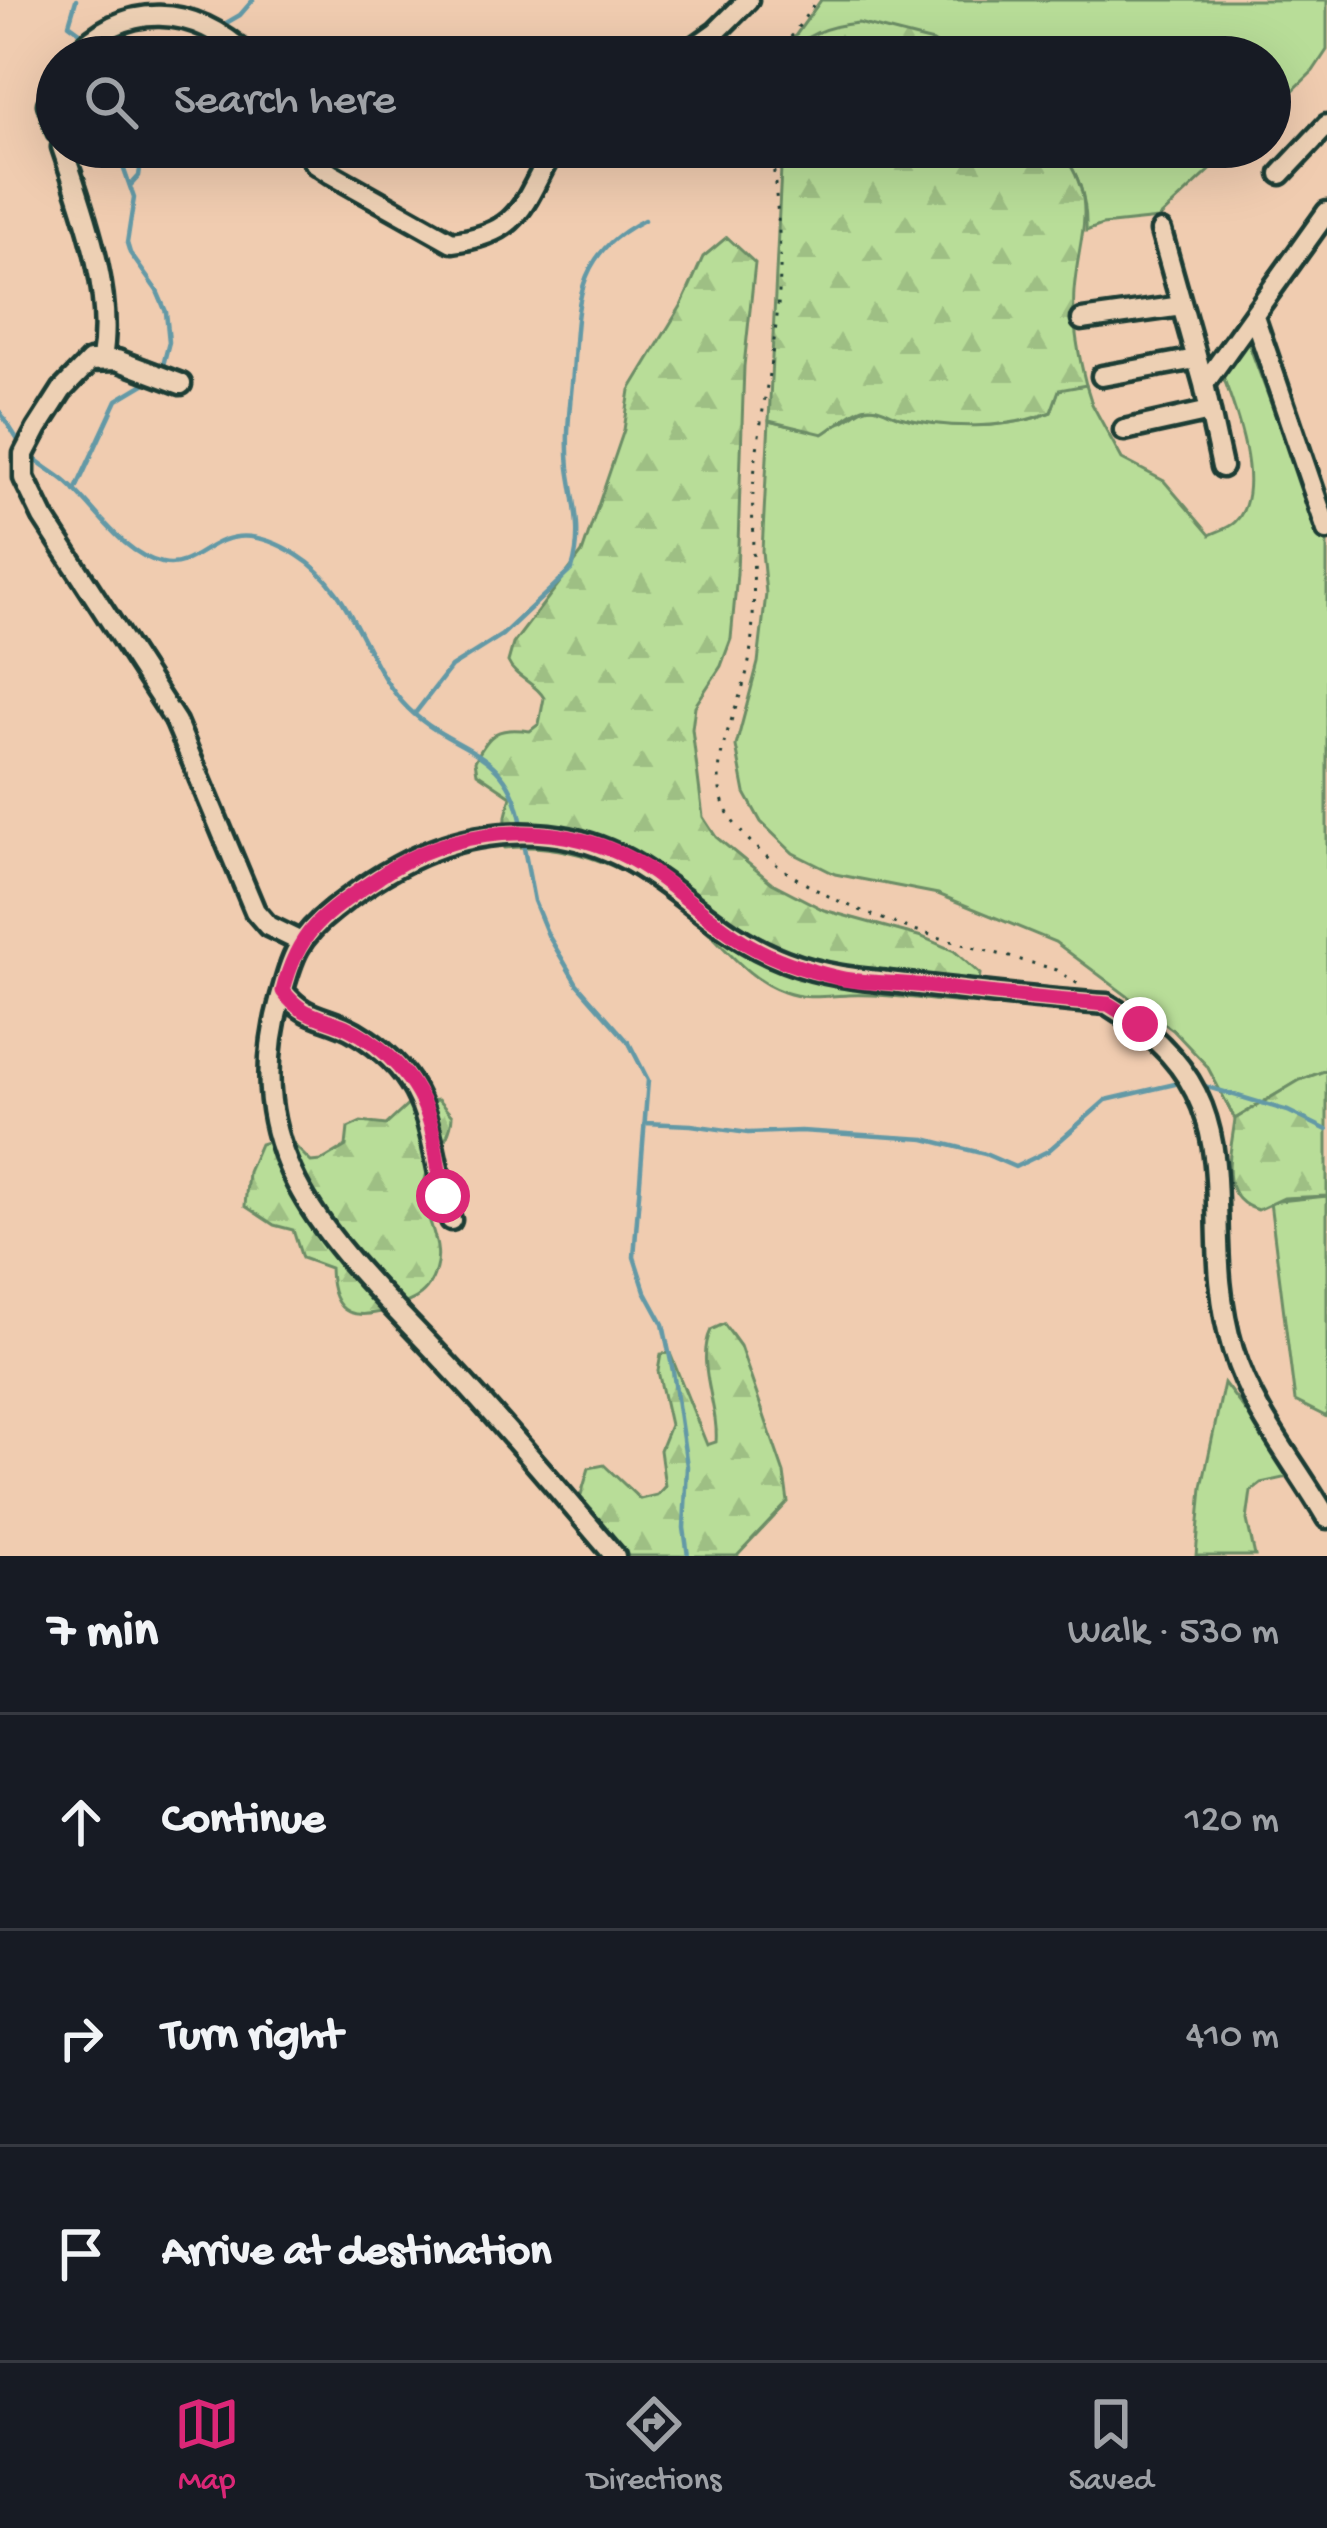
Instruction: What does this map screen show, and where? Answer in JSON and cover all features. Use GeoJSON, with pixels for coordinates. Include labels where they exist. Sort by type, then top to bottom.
{"type":"FeatureCollection","features":[{"type":"Feature","properties":{"kind":"street"},"geometry":{"type":"LineString","coordinates":[[710,36],[748,0]]}},
{"type":"Feature","properties":{"kind":"street"},"geometry":{"type":"LineString","coordinates":[[93,36],[119,20],[182,13],[221,36]]}},
{"type":"Feature","properties":{"kind":"street"},"geometry":{"type":"LineString","coordinates":[[1291,164],[1327,125]]}},
{"type":"Feature","properties":{"kind":"street"},"geometry":{"type":"LineString","coordinates":[[69,168],[90,234],[104,319],[102,358]]}},
{"type":"Feature","properties":{"kind":"street"},"geometry":{"type":"LineString","coordinates":[[322,168],[452,242],[471,240],[516,218],[544,168]]}},
{"type":"Feature","properties":{"kind":"street"},"geometry":{"type":"LineString","coordinates":[[1282,174],[1288,168]]}},
{"type":"Feature","properties":{"kind":"street"},"geometry":{"type":"LineString","coordinates":[[1204,384],[1327,212]]}},
{"type":"Feature","properties":{"kind":"street"},"geometry":{"type":"LineString","coordinates":[[1161,231],[1222,467]]}},
{"type":"Feature","properties":{"kind":"street"},"geometry":{"type":"LineString","coordinates":[[1082,320],[1182,306]]}},
{"type":"Feature","properties":{"kind":"street"},"geometry":{"type":"LineString","coordinates":[[1254,316],[1327,530]]}},
{"type":"Feature","properties":{"kind":"street"},"geometry":{"type":"LineString","coordinates":[[181,384],[102,358],[78,370],[24,454],[24,478],[43,517],[176,722],[255,911],[268,926],[299,941]]}},
{"type":"Feature","properties":{"kind":"street"},"geometry":{"type":"LineString","coordinates":[[1102,376],[1196,359]]}},
{"type":"Feature","properties":{"kind":"street"},"geometry":{"type":"LineString","coordinates":[[1124,430],[1210,411]]}},
{"type":"Feature","properties":{"kind":"street"},"geometry":{"type":"LineString","coordinates":[[615,1556],[446,1362],[369,1286],[326,1234],[298,1192],[270,1094],[270,1055],[299,941],[346,899],[412,857],[495,832],[599,845],[633,860],[749,945],[840,979],[1108,1004],[1140,1024],[1162,1046],[1198,1101],[1216,1154],[1225,1307],[1232,1347],[1258,1414],[1327,1519]]}},
{"type":"Feature","properties":{"kind":"street"},"geometry":{"type":"LineString","coordinates":[[283,991],[301,1012],[345,1027],[380,1049],[416,1089],[430,1123],[451,1220]]}},
{"type":"Feature","properties":{"kind":"path"},"geometry":{"type":"LineString","coordinates":[[792,36],[817,0]]}},
{"type":"Feature","properties":{"kind":"path"},"geometry":{"type":"LineString","coordinates":[[773,168],[780,290],[754,487],[750,656],[724,734],[718,786],[724,807],[739,830],[792,876],[884,920],[1057,970],[1108,1004]]}},
{"type":"Feature","properties":{"kind":"green space"},"geometry":{"type":"Polygon","coordinates":[[[821,0],[1327,0],[1327,50],[1291,92],[1291,36],[795,36],[821,0]]]}},
{"type":"Feature","properties":{"kind":"green space"},"geometry":{"type":"Polygon","coordinates":[[[858,23],[909,36],[811,36],[858,23]]]}},
{"type":"Feature","properties":{"kind":"green space"},"geometry":{"type":"Polygon","coordinates":[[[781,168],[1072,168],[1083,200],[1074,302],[1086,385],[1059,390],[1051,412],[996,425],[936,424],[868,407],[823,434],[769,421],[781,168]]]}},
{"type":"Feature","properties":{"kind":"green space"},"geometry":{"type":"Polygon","coordinates":[[[1071,168],[1213,168],[1158,219],[1086,231],[1080,186],[1071,168]]]}},
{"type":"Feature","properties":{"kind":"green space"},"geometry":{"type":"Polygon","coordinates":[[[727,237],[755,263],[744,366],[731,639],[721,666],[695,706],[692,729],[703,817],[716,837],[772,883],[824,910],[922,937],[954,951],[980,974],[976,1000],[969,1003],[878,995],[808,997],[772,987],[741,965],[684,911],[638,879],[560,850],[505,848],[511,796],[477,773],[475,761],[490,738],[502,731],[530,731],[539,724],[544,698],[508,662],[513,644],[582,553],[624,430],[630,390],[681,306],[703,257],[727,237]]]}},
{"type":"Feature","properties":{"kind":"green space"},"geometry":{"type":"Polygon","coordinates":[[[1246,337],[1309,504],[1327,538],[1327,1070],[1300,1080],[1235,1119],[1207,1066],[1173,1030],[1055,942],[938,894],[835,874],[793,853],[761,822],[745,793],[736,746],[758,663],[766,594],[762,551],[769,421],[823,428],[875,407],[937,423],[996,424],[1051,412],[1059,389],[1086,385],[1122,459],[1164,481],[1210,535],[1235,522],[1248,489],[1245,446],[1219,366],[1246,337]]]}},
{"type":"Feature","properties":{"kind":"green space"},"geometry":{"type":"Polygon","coordinates":[[[1327,1070],[1327,1196],[1284,1198],[1258,1210],[1245,1204],[1236,1196],[1229,1173],[1235,1119],[1300,1080],[1327,1070]]]}},
{"type":"Feature","properties":{"kind":"green space"},"geometry":{"type":"Polygon","coordinates":[[[438,1100],[452,1116],[424,1185],[437,1245],[435,1271],[426,1289],[412,1300],[371,1314],[349,1312],[335,1298],[330,1268],[302,1258],[293,1230],[274,1225],[245,1206],[248,1172],[260,1144],[279,1138],[311,1162],[321,1161],[346,1146],[348,1128],[361,1122],[386,1125],[410,1103],[438,1100]]]}},
{"type":"Feature","properties":{"kind":"green space"},"geometry":{"type":"Polygon","coordinates":[[[1327,1196],[1327,1417],[1295,1401],[1270,1202],[1327,1196]]]}},
{"type":"Feature","properties":{"kind":"green space"},"geometry":{"type":"Polygon","coordinates":[[[724,1324],[740,1346],[784,1473],[788,1502],[737,1556],[606,1556],[574,1518],[589,1468],[604,1465],[640,1499],[657,1495],[665,1486],[660,1450],[670,1425],[658,1371],[661,1354],[670,1353],[707,1445],[716,1442],[705,1357],[711,1330],[724,1324]]]}},
{"type":"Feature","properties":{"kind":"green space"},"geometry":{"type":"Polygon","coordinates":[[[1224,1383],[1286,1464],[1288,1477],[1261,1483],[1251,1491],[1247,1520],[1255,1556],[1196,1556],[1202,1487],[1224,1383]]]}},
{"type":"Feature","properties":{"kind":"waterway"},"geometry":{"type":"LineString","coordinates":[[76,0],[69,24],[80,32]]}},
{"type":"Feature","properties":{"kind":"waterway"},"geometry":{"type":"LineString","coordinates":[[221,26],[253,0]]}},
{"type":"Feature","properties":{"kind":"waterway"},"geometry":{"type":"LineString","coordinates":[[123,168],[134,198],[127,243],[166,312],[169,342],[161,373]]}},
{"type":"Feature","properties":{"kind":"waterway"},"geometry":{"type":"LineString","coordinates":[[130,186],[140,168]]}},
{"type":"Feature","properties":{"kind":"waterway"},"geometry":{"type":"LineString","coordinates":[[416,712],[451,667],[502,635],[572,569],[577,531],[568,440],[581,295],[607,246],[644,220]]}},
{"type":"Feature","properties":{"kind":"waterway"},"geometry":{"type":"LineString","coordinates":[[75,491],[117,400],[149,381]]}},
{"type":"Feature","properties":{"kind":"waterway"},"geometry":{"type":"LineString","coordinates":[[0,412],[21,445]]}},
{"type":"Feature","properties":{"kind":"waterway"},"geometry":{"type":"LineString","coordinates":[[35,459],[147,558],[177,563],[230,538],[248,537],[270,541],[316,569],[344,604],[402,702],[419,719],[489,762],[513,795],[521,820]]}},
{"type":"Feature","properties":{"kind":"waterway"},"geometry":{"type":"LineString","coordinates":[[524,848],[534,901],[548,935],[577,984],[629,1043],[648,1080],[634,1257],[663,1324],[673,1371],[687,1466],[684,1528],[688,1556]]}},
{"type":"Feature","properties":{"kind":"waterway"},"geometry":{"type":"LineString","coordinates":[[645,1123],[748,1133],[801,1131],[925,1139],[1015,1167],[1048,1151],[1106,1100],[1175,1084]]}},
{"type":"Feature","properties":{"kind":"waterway"},"geometry":{"type":"LineString","coordinates":[[1201,1085],[1288,1111],[1327,1130]]}},
{"type":"Feature","properties":{"kind":"route"},"geometry":{"type":"LineString","coordinates":[[443,1196],[430,1123],[416,1089],[399,1067],[345,1027],[301,1012],[283,991],[299,941],[320,920],[385,872],[453,842],[495,832],[599,845],[633,860],[749,945],[785,962],[840,979],[1108,1004],[1140,1024]]}}]}
